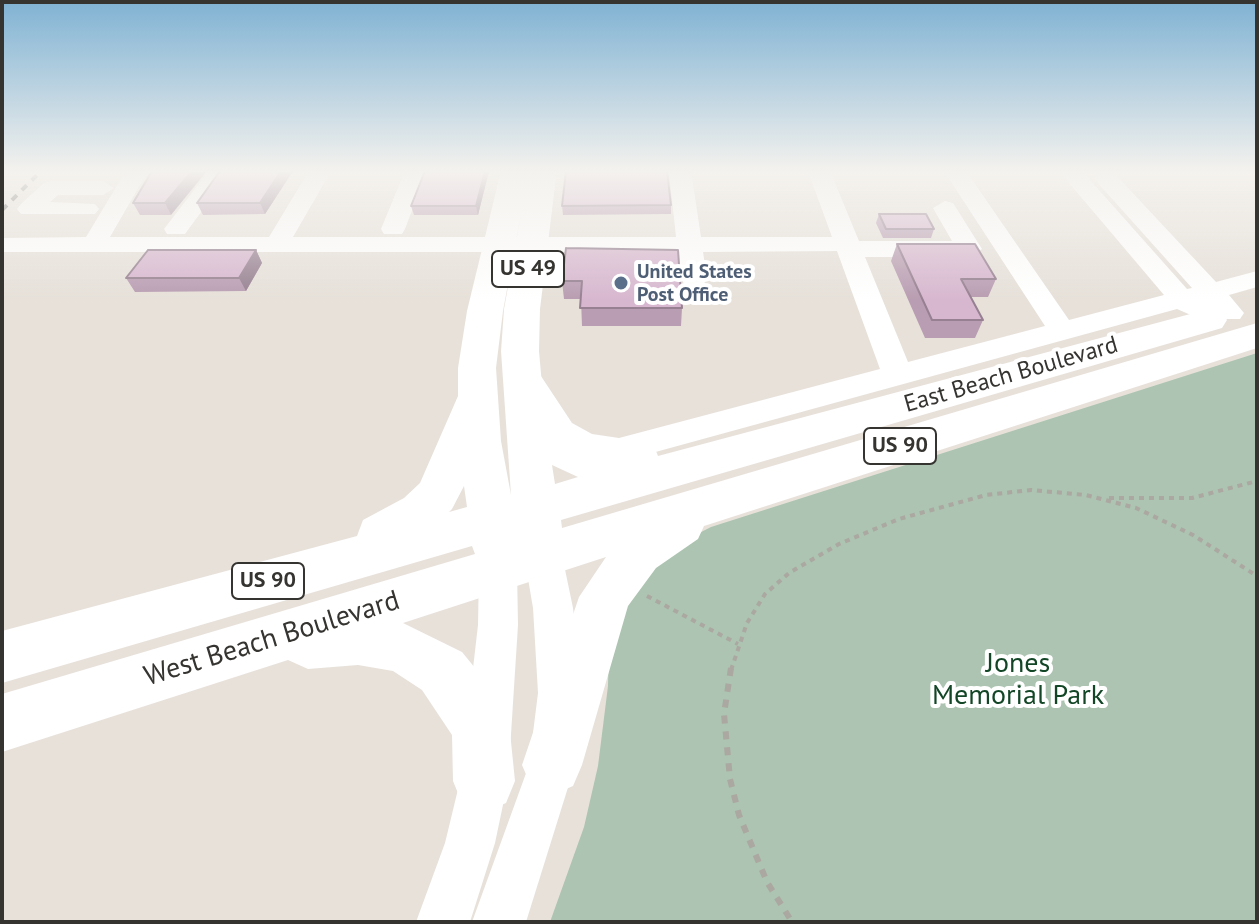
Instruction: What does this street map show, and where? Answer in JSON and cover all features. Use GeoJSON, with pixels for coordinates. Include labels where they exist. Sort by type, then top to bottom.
{"type":"FeatureCollection","features":[{"type":"Feature","properties":{"kind":"main road","name":"US 49"},"geometry":{"type":"LineString","coordinates":[[516,214],[522,309],[520,368],[525,426],[513,511],[520,562]]}},
{"type":"Feature","properties":{"kind":"main road","name":"US 49"},"geometry":{"type":"LineString","coordinates":[[513,511],[480,441],[479,348],[526,214]]}},
{"type":"Feature","properties":{"kind":"main road","name":"East Beach Boulevard"},"geometry":{"type":"LineString","coordinates":[[513,511],[1060,347],[1225,311]]}},
{"type":"Feature","properties":{"kind":"main road","name":"East Beach Boulevard"},"geometry":{"type":"LineString","coordinates":[[520,562],[714,503],[1225,311]]}},
{"type":"Feature","properties":{"kind":"main road"},"geometry":{"type":"LineString","coordinates":[[525,426],[575,459],[613,468],[1009,366],[1060,347]]}},
{"type":"Feature","properties":{"kind":"main road"},"geometry":{"type":"LineString","coordinates":[[306,570],[393,528],[436,496],[451,468],[479,387]]}},
{"type":"Feature","properties":{"kind":"main road"},"geometry":{"type":"LineString","coordinates":[[552,765],[605,597],[639,553],[714,503]]}},
{"type":"Feature","properties":{"kind":"main road","name":"US 90"},"geometry":{"type":"LineString","coordinates":[[2,657],[513,511]]}},
{"type":"Feature","properties":{"kind":"main road","name":"West Beach Boulevard"},"geometry":{"type":"LineString","coordinates":[[2,723],[520,562]]}},
{"type":"Feature","properties":{"kind":"main road"},"geometry":{"type":"LineString","coordinates":[[230,651],[358,640],[403,648],[424,658],[442,671],[464,699],[481,732],[484,781]]}},
{"type":"Feature","properties":{"kind":"street"},"geometry":{"type":"LineString","coordinates":[[3,236],[24,214]]}},
{"type":"Feature","properties":{"kind":"street"},"geometry":{"type":"LineString","coordinates":[[98,238],[112,214]]}},
{"type":"Feature","properties":{"kind":"street"},"geometry":{"type":"LineString","coordinates":[[176,229],[187,214]]}},
{"type":"Feature","properties":{"kind":"street"},"geometry":{"type":"LineString","coordinates":[[281,237],[295,214]]}},
{"type":"Feature","properties":{"kind":"street"},"geometry":{"type":"LineString","coordinates":[[393,229],[399,214]]}},
{"type":"Feature","properties":{"kind":"street"},"geometry":{"type":"LineString","coordinates":[[686,214],[694,279]]}},
{"type":"Feature","properties":{"kind":"street"},"geometry":{"type":"LineString","coordinates":[[836,214],[898,376]]}},
{"type":"Feature","properties":{"kind":"street"},"geometry":{"type":"LineString","coordinates":[[3,236],[689,237],[846,241],[969,249],[949,214]]}},
{"type":"Feature","properties":{"kind":"street"},"geometry":{"type":"LineString","coordinates":[[520,368],[560,431],[585,446],[608,450],[647,444],[898,376],[1060,347],[981,214]]}},
{"type":"Feature","properties":{"kind":"street"},"geometry":{"type":"LineString","coordinates":[[1118,214],[1225,311]]}},
{"type":"Feature","properties":{"kind":"street"},"geometry":{"type":"LineString","coordinates":[[1138,214],[1225,311]]}},
{"type":"Feature","properties":{"kind":"street"},"geometry":{"type":"LineString","coordinates":[[98,238],[176,229],[281,237],[393,229],[517,238]]}},
{"type":"Feature","properties":{"kind":"street"},"geometry":{"type":"LineString","coordinates":[[1225,311],[1257,279]]}},
{"type":"Feature","properties":{"kind":"street"},"geometry":{"type":"LineString","coordinates":[[499,922],[552,765],[560,693],[553,608],[520,562]]}},
{"type":"Feature","properties":{"kind":"street"},"geometry":{"type":"LineString","coordinates":[[443,922],[470,843],[484,781],[498,625],[520,562]]}},
{"type":"Feature","properties":{"kind":"path"},"geometry":{"type":"LineString","coordinates":[[1094,497],[1192,498],[1257,481]]}},
{"type":"Feature","properties":{"kind":"path"},"geometry":{"type":"LineString","coordinates":[[792,922],[751,849],[730,779],[724,714],[738,644],[756,606],[776,583],[812,559],[861,534],[927,510],[1010,491],[1059,491],[1136,508],[1174,525],[1257,576]]}},
{"type":"Feature","properties":{"kind":"path"},"geometry":{"type":"LineString","coordinates":[[644,595],[738,644]]}},
{"type":"Feature","properties":{"kind":"green space","name":"Jones Memorial Park"},"geometry":{"type":"Polygon","coordinates":[[[1257,353],[1257,922],[550,922],[584,827],[598,766],[608,686],[609,643],[620,606],[672,547],[711,527],[1257,353]]]}},
{"type":"Feature","properties":{"kind":"building"},"geometry":{"type":"Polygon","coordinates":[[[879,214],[926,214],[934,229],[886,229],[879,214]]]}},
{"type":"Feature","properties":{"kind":"building"},"geometry":{"type":"Polygon","coordinates":[[[897,244],[975,244],[996,279],[961,279],[983,320],[932,320],[897,244]]]}},
{"type":"Feature","properties":{"kind":"building","name":"United States Post Office"},"geometry":{"type":"Polygon","coordinates":[[[566,248],[678,250],[682,308],[580,308],[582,281],[562,281],[566,248]]]}},
{"type":"Feature","properties":{"kind":"building"},"geometry":{"type":"Polygon","coordinates":[[[148,250],[256,250],[239,278],[126,278],[148,250]]]}},
{"type":"Feature","properties":{"kind":"place","name":"United States Post Office"},"geometry":{"type":"Point","coordinates":[621,283]}}]}
